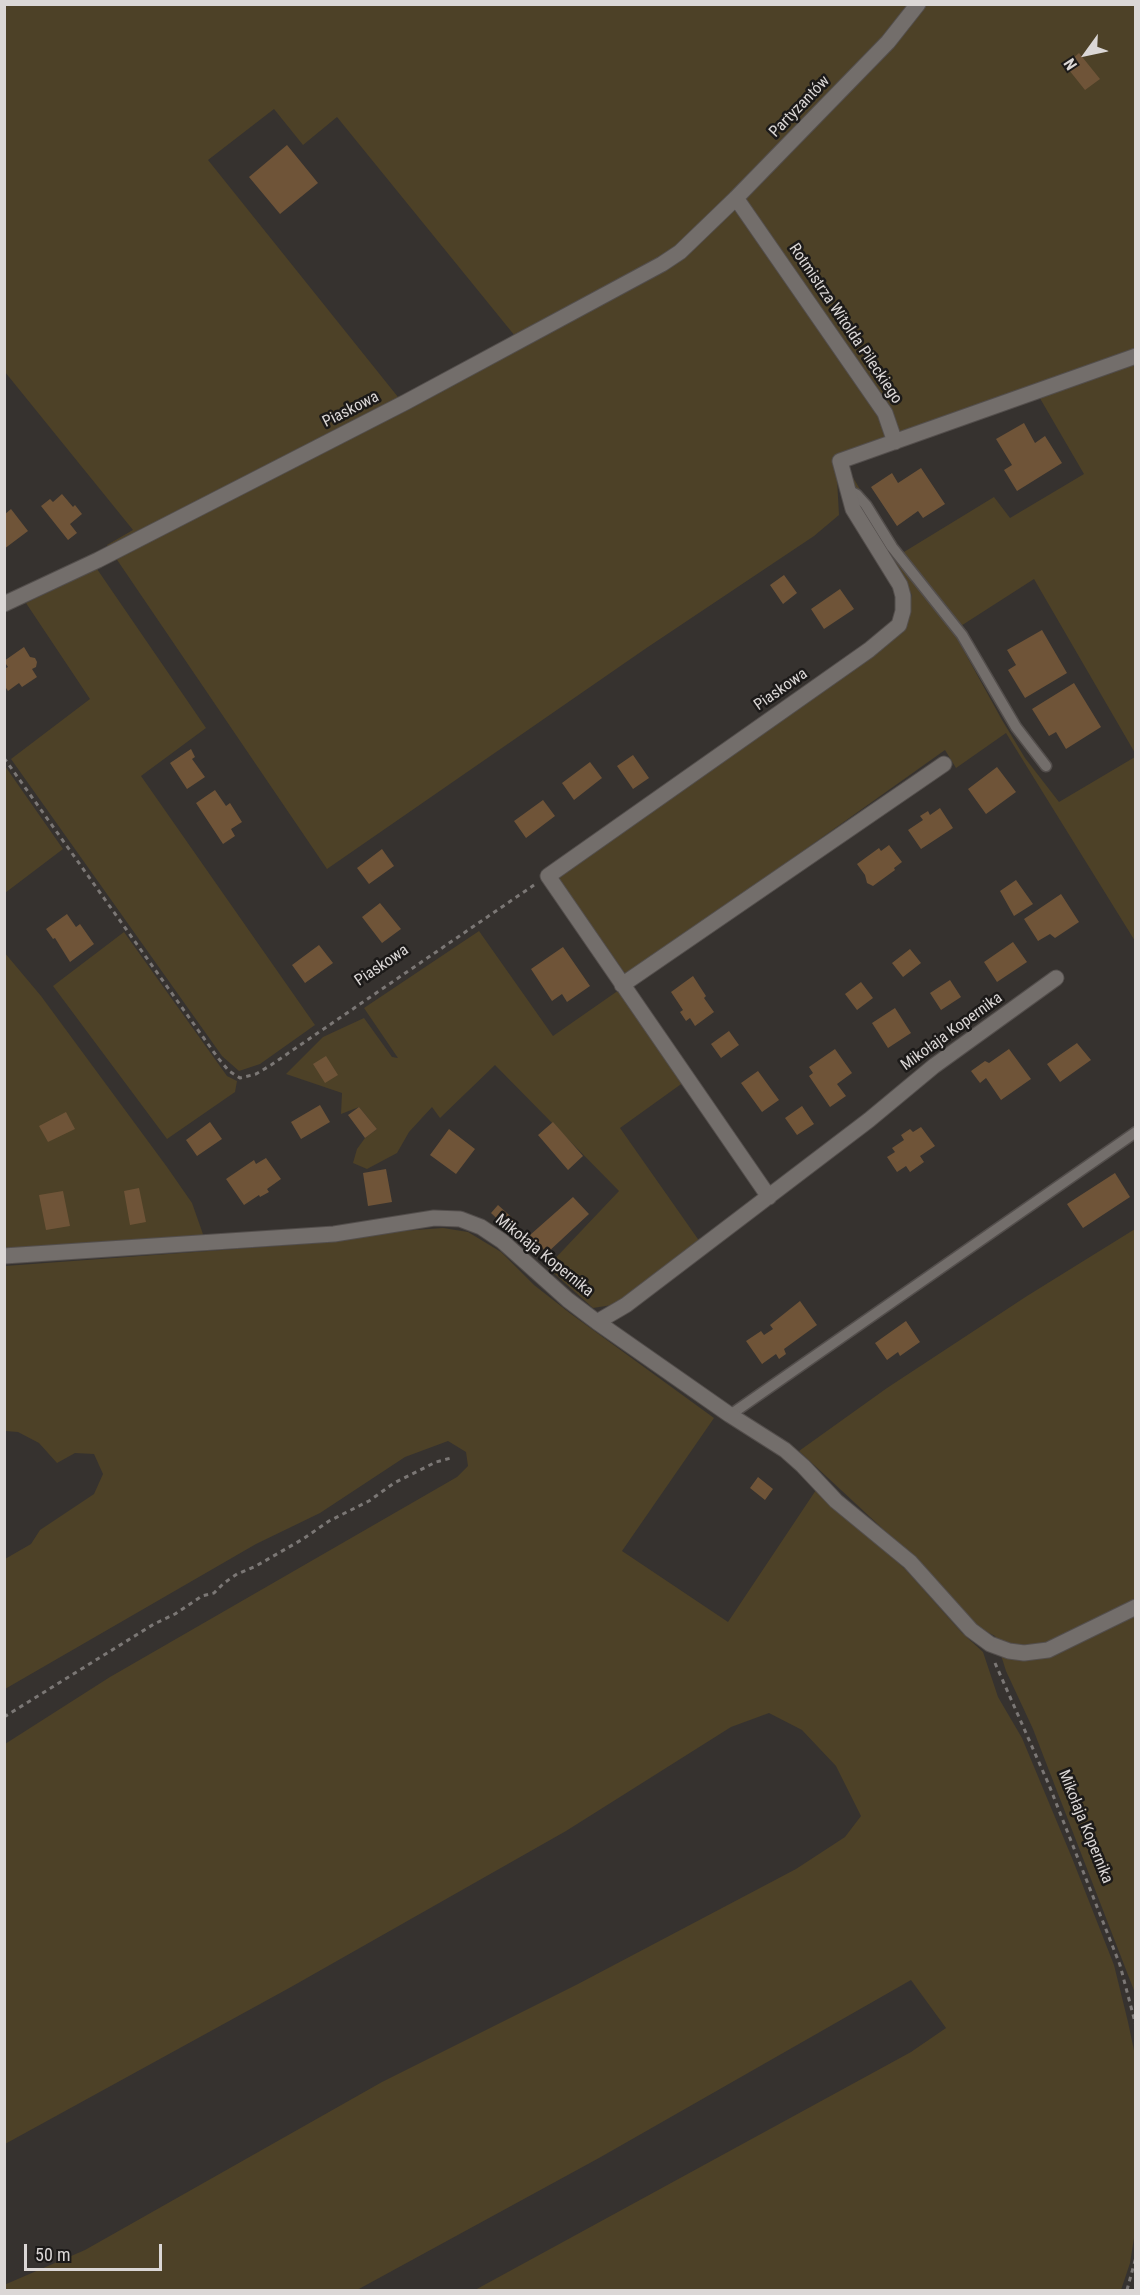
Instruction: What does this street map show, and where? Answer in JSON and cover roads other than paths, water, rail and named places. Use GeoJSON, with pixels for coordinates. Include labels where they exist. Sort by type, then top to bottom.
{"type":"FeatureCollection","features":[{"type":"Feature","properties":{"kind":"street","name":"Partyzantów"},"geometry":{"type":"LineString","coordinates":[[703,231],[888,42],[918,4]]}},
{"type":"Feature","properties":{"kind":"street","name":"Rotmistrza Witolda Pileckiego"},"geometry":{"type":"LineString","coordinates":[[736,198],[885,413],[895,442]]}},
{"type":"Feature","properties":{"kind":"street","name":"Piaskowa"},"geometry":{"type":"LineString","coordinates":[[4,604],[98,560],[406,402],[663,264],[703,231]]}},
{"type":"Feature","properties":{"kind":"street"},"geometry":{"type":"LineString","coordinates":[[895,442],[1136,356]]}},
{"type":"Feature","properties":{"kind":"street","name":"Piaskowa"},"geometry":{"type":"LineString","coordinates":[[622,985],[548,876],[869,651],[899,625],[903,611],[900,585],[858,519],[846,489],[840,461],[895,442]]}},
{"type":"Feature","properties":{"kind":"street"},"geometry":{"type":"LineString","coordinates":[[768,1197],[622,985],[944,764]]}},
{"type":"Feature","properties":{"kind":"street","name":"Mikołaja Kopernika"},"geometry":{"type":"LineString","coordinates":[[4,1256],[334,1234],[434,1218],[460,1219],[481,1227],[502,1241],[568,1300],[597,1322],[626,1305],[869,1120],[934,1066],[1056,978]]}},
{"type":"Feature","properties":{"kind":"street"},"geometry":{"type":"LineString","coordinates":[[597,1322],[730,1415],[764,1435],[803,1466],[836,1501],[910,1562],[971,1630],[990,1644],[1009,1651],[1024,1653],[1048,1650],[1136,1607]]}},
{"type":"Feature","properties":{"kind":"lane"},"geometry":{"type":"LineString","coordinates":[[846,489],[857,495],[866,505],[892,547],[962,634],[1010,718],[1046,766]]}},
{"type":"Feature","properties":{"kind":"lane"},"geometry":{"type":"LineString","coordinates":[[730,1415],[1136,1132]]}}]}
